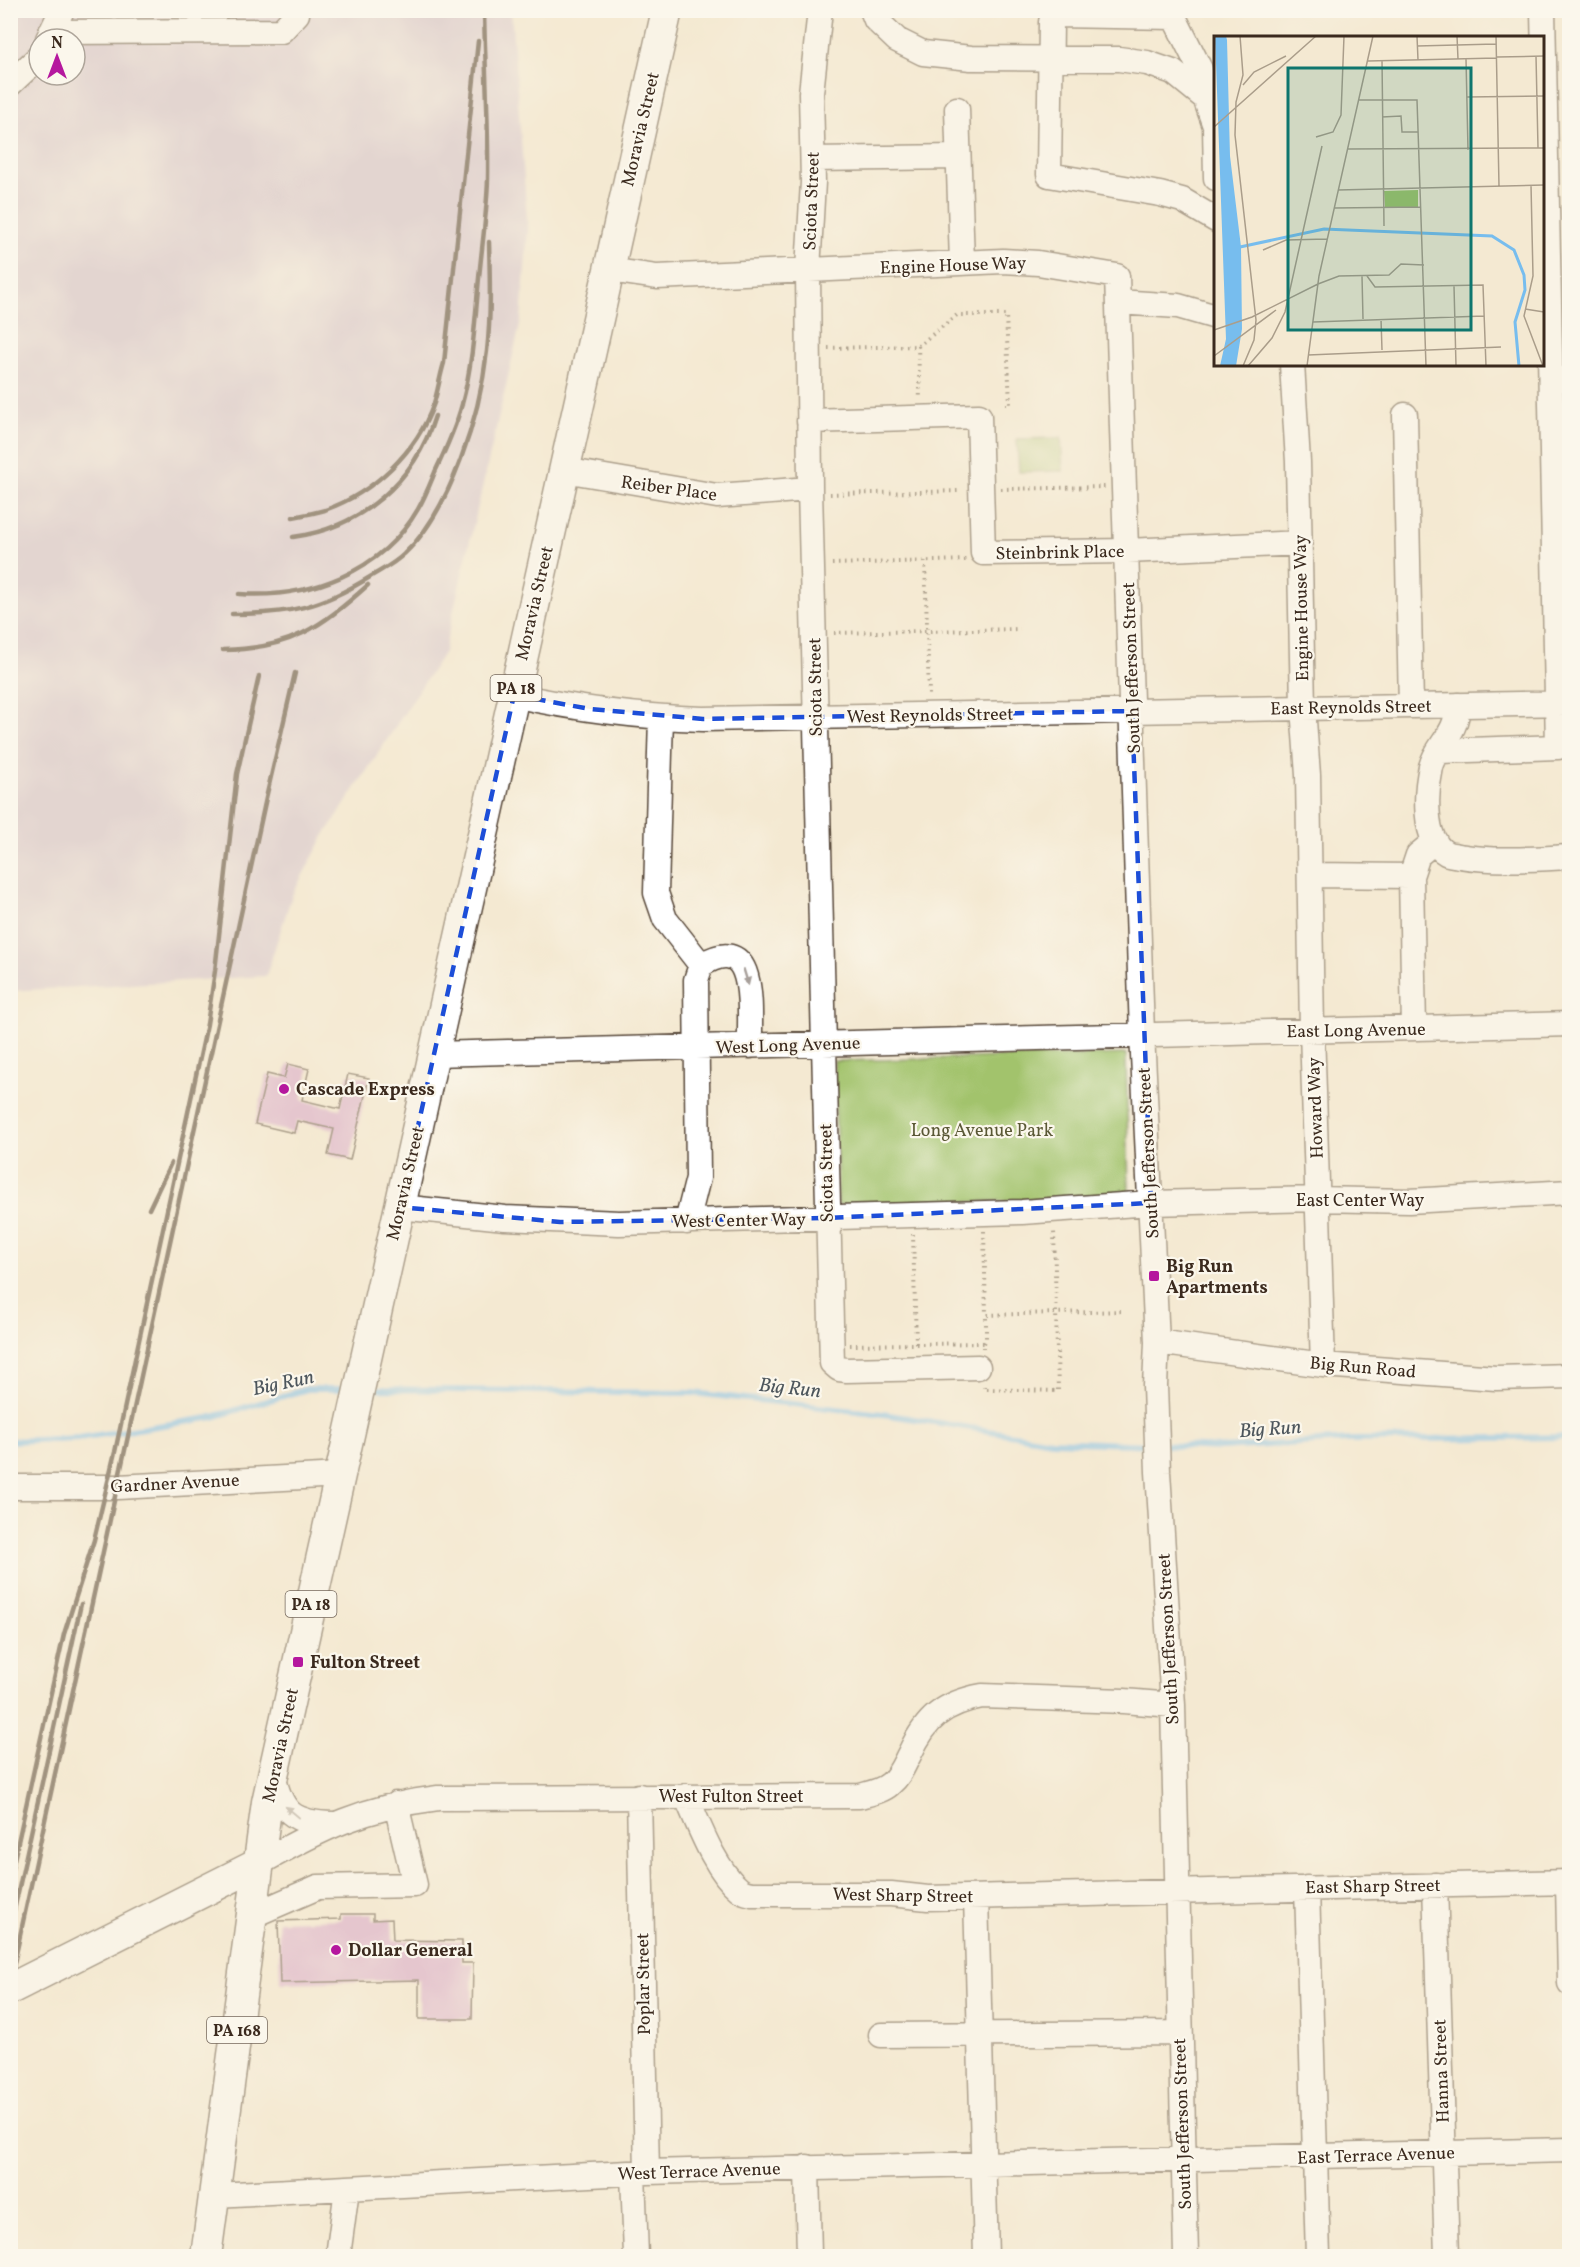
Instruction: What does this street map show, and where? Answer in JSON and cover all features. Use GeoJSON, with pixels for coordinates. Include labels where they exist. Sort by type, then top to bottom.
{"type":"FeatureCollection","features":[{"type":"Feature","properties":{"kind":"main road","name":"Moravia Street"},"geometry":{"type":"LineString","coordinates":[[207,2256],[258,1864],[273,1774],[667,10]]}},
{"type":"Feature","properties":{"kind":"main road"},"geometry":{"type":"LineString","coordinates":[[10,1989],[258,1864]]}},
{"type":"Feature","properties":{"kind":"street"},"geometry":{"type":"LineString","coordinates":[[53,27],[62,10]]}},
{"type":"Feature","properties":{"kind":"street"},"geometry":{"type":"LineString","coordinates":[[87,34],[281,31],[297,14],[297,10]]}},
{"type":"Feature","properties":{"kind":"street","name":"Sciota Street"},"geometry":{"type":"LineString","coordinates":[[820,10],[811,93],[813,159],[812,228],[808,270],[809,421],[832,1364],[839,1369],[847,1370],[982,1366]]}},
{"type":"Feature","properties":{"kind":"street"},"geometry":{"type":"LineString","coordinates":[[872,10],[876,20],[897,40],[923,53],[971,58],[1119,59],[1147,63],[1173,72],[1205,98]]}},
{"type":"Feature","properties":{"kind":"street"},"geometry":{"type":"LineString","coordinates":[[1440,751],[1564,747],[1560,376],[1543,10]]}},
{"type":"Feature","properties":{"kind":"street"},"geometry":{"type":"LineString","coordinates":[[1214,123],[1205,98],[1200,69],[1173,17],[1054,15],[1051,22],[1049,58],[1049,175],[1160,194],[1182,200],[1214,219]]}},
{"type":"Feature","properties":{"kind":"street"},"geometry":{"type":"LineString","coordinates":[[10,84],[27,68]]}},
{"type":"Feature","properties":{"kind":"street"},"geometry":{"type":"LineString","coordinates":[[957,109],[962,263]]}},
{"type":"Feature","properties":{"kind":"street"},"geometry":{"type":"LineString","coordinates":[[813,159],[958,157]]}},
{"type":"Feature","properties":{"kind":"street","name":"Engine House Way"},"geometry":{"type":"LineString","coordinates":[[808,270],[1003,261],[1038,263],[1117,276],[1118,302]]}},
{"type":"Feature","properties":{"kind":"street"},"geometry":{"type":"LineString","coordinates":[[609,270],[657,277],[808,270]]}},
{"type":"Feature","properties":{"kind":"street"},"geometry":{"type":"LineString","coordinates":[[1118,302],[1178,306],[1214,317]]}},
{"type":"Feature","properties":{"kind":"street","name":"South Jefferson Street"},"geometry":{"type":"LineString","coordinates":[[1118,302],[1142,1034],[1157,1342],[1155,1386],[1158,1472],[1173,1705],[1186,2256]]}},
{"type":"Feature","properties":{"kind":"street","name":"Engine House Way"},"geometry":{"type":"LineString","coordinates":[[1292,366],[1298,462],[1303,707]]}},
{"type":"Feature","properties":{"kind":"street"},"geometry":{"type":"LineString","coordinates":[[1405,415],[1411,706]]}},
{"type":"Feature","properties":{"kind":"street","name":"Steinbrink Place"},"geometry":{"type":"LineString","coordinates":[[809,421],[979,416],[982,553],[1127,551],[1300,543]]}},
{"type":"Feature","properties":{"kind":"street","name":"Reiber Place"},"geometry":{"type":"LineString","coordinates":[[564,470],[717,496],[810,489]]}},
{"type":"Feature","properties":{"kind":"street","name":"West Reynolds Street"},"geometry":{"type":"LineString","coordinates":[[514,694],[590,710],[703,719],[1132,711]]}},
{"type":"Feature","properties":{"kind":"street","name":"East Reynolds Street"},"geometry":{"type":"LineString","coordinates":[[1132,711],[1564,703]]}},
{"type":"Feature","properties":{"kind":"street"},"geometry":{"type":"LineString","coordinates":[[1458,705],[1458,719],[1431,765],[1426,801],[1427,819],[1435,841],[1446,853],[1479,859],[1569,857]]}},
{"type":"Feature","properties":{"kind":"street","name":"Howard Way"},"geometry":{"type":"LineString","coordinates":[[1303,707],[1308,775],[1312,1031],[1323,1365]]}},
{"type":"Feature","properties":{"kind":"street"},"geometry":{"type":"LineString","coordinates":[[661,717],[656,893],[665,919],[701,965]]}},
{"type":"Feature","properties":{"kind":"street"},"geometry":{"type":"LineString","coordinates":[[1414,1028],[1411,876],[1418,855],[1435,841]]}},
{"type":"Feature","properties":{"kind":"street"},"geometry":{"type":"LineString","coordinates":[[1310,874],[1411,876]]}},
{"type":"Feature","properties":{"kind":"street"},"geometry":{"type":"LineString","coordinates":[[687,1222],[698,1178],[696,980],[701,965],[715,956],[730,956],[741,963],[748,981],[750,1046]]}},
{"type":"Feature","properties":{"kind":"street","name":"East Long Avenue"},"geometry":{"type":"LineString","coordinates":[[1142,1034],[1569,1024]]}},
{"type":"Feature","properties":{"kind":"street","name":"West Long Avenue"},"geometry":{"type":"LineString","coordinates":[[434,1054],[1142,1034]]}},
{"type":"Feature","properties":{"kind":"street","name":"East Center Way"},"geometry":{"type":"LineString","coordinates":[[1151,1203],[1318,1199],[1409,1201],[1569,1192]]}},
{"type":"Feature","properties":{"kind":"street","name":"West Center Way"},"geometry":{"type":"LineString","coordinates":[[400,1207],[560,1222],[687,1222],[1022,1212],[1151,1203]]}},
{"type":"Feature","properties":{"kind":"street","name":"Big Run Road"},"geometry":{"type":"LineString","coordinates":[[1157,1342],[1323,1365],[1496,1378],[1569,1376]]}},
{"type":"Feature","properties":{"kind":"street","name":"Gardner Avenue"},"geometry":{"type":"LineString","coordinates":[[10,1487],[118,1487],[340,1475]]}},
{"type":"Feature","properties":{"kind":"street","name":"West Fulton Street"},"geometry":{"type":"LineString","coordinates":[[258,1864],[333,1824],[396,1804],[438,1798],[860,1796],[876,1792],[890,1784],[900,1772],[927,1722],[943,1708],[961,1699],[972,1697],[1124,1701],[1173,1705]]}},
{"type":"Feature","properties":{"kind":"street"},"geometry":{"type":"LineString","coordinates":[[273,1774],[277,1793],[282,1804],[290,1813],[312,1823],[333,1824]]}},
{"type":"Feature","properties":{"kind":"street","name":"Poplar Street"},"geometry":{"type":"LineString","coordinates":[[636,2256],[640,2172],[639,1796]]}},
{"type":"Feature","properties":{"kind":"street","name":"West Sharp Street"},"geometry":{"type":"LineString","coordinates":[[686,1796],[728,1878],[740,1891],[752,1894],[891,1894],[928,1898],[1177,1891]]}},
{"type":"Feature","properties":{"kind":"street"},"geometry":{"type":"LineString","coordinates":[[251,1917],[318,1887],[415,1885],[396,1804]]}},
{"type":"Feature","properties":{"kind":"street"},"geometry":{"type":"LineString","coordinates":[[1569,1882],[1569,1983]]}},
{"type":"Feature","properties":{"kind":"street","name":"East Sharp Street"},"geometry":{"type":"LineString","coordinates":[[1177,1891],[1569,1882]]}},
{"type":"Feature","properties":{"kind":"street","name":"Hanna Street"},"geometry":{"type":"LineString","coordinates":[[1435,1885],[1447,2256]]}},
{"type":"Feature","properties":{"kind":"street"},"geometry":{"type":"LineString","coordinates":[[1306,1888],[1318,2256]]}},
{"type":"Feature","properties":{"kind":"street"},"geometry":{"type":"LineString","coordinates":[[976,1897],[986,2256]]}},
{"type":"Feature","properties":{"kind":"street"},"geometry":{"type":"LineString","coordinates":[[880,2035],[1179,2033]]}},
{"type":"Feature","properties":{"kind":"street","name":"East Terrace Avenue"},"geometry":{"type":"LineString","coordinates":[[1183,2160],[1569,2150]]}},
{"type":"Feature","properties":{"kind":"street","name":"West Terrace Avenue"},"geometry":{"type":"LineString","coordinates":[[215,2195],[640,2172],[1183,2160]]}},
{"type":"Feature","properties":{"kind":"street"},"geometry":{"type":"LineString","coordinates":[[807,2167],[808,2256]]}},
{"type":"Feature","properties":{"kind":"street"},"geometry":{"type":"LineString","coordinates":[[338,2256],[347,2189]]}},
{"type":"Feature","properties":{"kind":"path"},"geometry":{"type":"LineString","coordinates":[[825,348],[918,346],[957,315],[1006,315],[1010,405],[1006,405]]}},
{"type":"Feature","properties":{"kind":"path"},"geometry":{"type":"LineString","coordinates":[[918,346],[920,407]]}},
{"type":"Feature","properties":{"kind":"path"},"geometry":{"type":"LineString","coordinates":[[831,564],[968,560],[982,553]]}},
{"type":"Feature","properties":{"kind":"path"},"geometry":{"type":"LineString","coordinates":[[926,561],[929,698]]}},
{"type":"Feature","properties":{"kind":"path"},"geometry":{"type":"LineString","coordinates":[[833,633],[1020,629]]}},
{"type":"Feature","properties":{"kind":"path"},"geometry":{"type":"LineString","coordinates":[[984,1225],[986,1315],[982,1366],[984,1389],[1058,1391],[1054,1223]]}},
{"type":"Feature","properties":{"kind":"path"},"geometry":{"type":"LineString","coordinates":[[912,1228],[916,1344]]}},
{"type":"Feature","properties":{"kind":"path"},"geometry":{"type":"LineString","coordinates":[[986,1315],[1124,1311]]}},
{"type":"Feature","properties":{"kind":"path"},"geometry":{"type":"LineString","coordinates":[[849,1345],[984,1342]]}},
{"type":"Feature","properties":{"kind":"highlighted area"},"geometry":{"type":"Polygon","coordinates":[[[514,695],[590,709],[703,719],[1132,711],[1151,1203],[827,1218],[560,1222],[400,1207],[514,695]]]}},
{"type":"Feature","properties":{"kind":"shaded area"},"geometry":{"type":"Polygon","coordinates":[[[11,11],[511,11],[528,230],[521,321],[444,652],[323,838],[292,895],[266,976],[11,991],[11,11]]]}},
{"type":"Feature","properties":{"kind":"green space"},"geometry":{"type":"Polygon","coordinates":[[[1061,438],[1063,471],[1019,472],[1017,439],[1061,438]]]}},
{"type":"Feature","properties":{"kind":"green space","name":"Long Avenue Park"},"geometry":{"type":"Polygon","coordinates":[[[1126,1054],[1129,1198],[838,1205],[834,1061],[1126,1054]]]}},
{"type":"Feature","properties":{"kind":"building"},"geometry":{"type":"Polygon","coordinates":[[[288,1064],[309,1069],[302,1100],[340,1109],[348,1074],[369,1078],[350,1160],[328,1155],[334,1129],[297,1121],[294,1133],[255,1124],[267,1074],[284,1078],[288,1064]]]}},
{"type":"Feature","properties":{"kind":"building"},"geometry":{"type":"Polygon","coordinates":[[[341,1914],[373,1914],[373,1920],[392,1919],[393,1940],[462,1941],[462,1963],[473,1963],[472,2019],[419,2019],[419,1980],[280,1983],[278,1921],[341,1919],[341,1914]]]}},
{"type":"Feature","properties":{"kind":"waterway","name":"Big Run"},"geometry":{"type":"LineString","coordinates":[[10,1441],[79,1438],[209,1418],[307,1389],[352,1389]]}},
{"type":"Feature","properties":{"kind":"waterway","name":"Big Run"},"geometry":{"type":"LineString","coordinates":[[368,1389],[693,1393],[883,1414],[1052,1441],[1152,1445]]}},
{"type":"Feature","properties":{"kind":"waterway","name":"Big Run"},"geometry":{"type":"LineString","coordinates":[[1162,1445],[1221,1448],[1349,1440],[1570,1437]]}},
{"type":"Feature","properties":{"kind":"railway"},"geometry":{"type":"LineString","coordinates":[[239,594],[291,592],[317,586],[364,565],[385,550],[403,531],[418,509],[450,439],[462,404],[469,373],[487,204],[488,137],[484,10]]}},
{"type":"Feature","properties":{"kind":"railway"},"geometry":{"type":"LineString","coordinates":[[293,517],[325,510],[343,503],[376,482],[405,454],[417,438],[434,403],[444,363],[478,41]]}},
{"type":"Feature","properties":{"kind":"railway"},"geometry":{"type":"LineString","coordinates":[[232,614],[271,613],[304,607],[335,596],[396,561],[421,536],[449,487],[470,432],[478,403],[488,337],[489,242]]}},
{"type":"Feature","properties":{"kind":"railway"},"geometry":{"type":"LineString","coordinates":[[293,537],[318,532],[341,523],[363,512],[382,498],[414,461],[435,416]]}},
{"type":"Feature","properties":{"kind":"railway"},"geometry":{"type":"LineString","coordinates":[[223,650],[267,645],[303,633],[335,613],[368,585]]}},
{"type":"Feature","properties":{"kind":"railway"},"geometry":{"type":"LineString","coordinates":[[10,1982],[295,673]]}},
{"type":"Feature","properties":{"kind":"railway"},"geometry":{"type":"LineString","coordinates":[[10,1878],[64,1634],[94,1540],[115,1452],[207,1024],[237,774],[259,676]]}},
{"type":"Feature","properties":{"kind":"railway"},"geometry":{"type":"LineString","coordinates":[[149,1209],[171,1163]]}},
{"type":"Feature","properties":{"kind":"railway"},"geometry":{"type":"LineString","coordinates":[[10,1929],[81,1604]]}},
{"type":"Feature","properties":{"kind":"place","name":"Cascade Express"},"geometry":{"type":"Point","coordinates":[284,1089]}},
{"type":"Feature","properties":{"kind":"place","name":"Big Run Apartments"},"geometry":{"type":"Point","coordinates":[1154,1276]}},
{"type":"Feature","properties":{"kind":"place","name":"Fulton Street"},"geometry":{"type":"Point","coordinates":[298,1662]}},
{"type":"Feature","properties":{"kind":"place","name":"Dollar General"},"geometry":{"type":"Point","coordinates":[336,1950]}}]}
